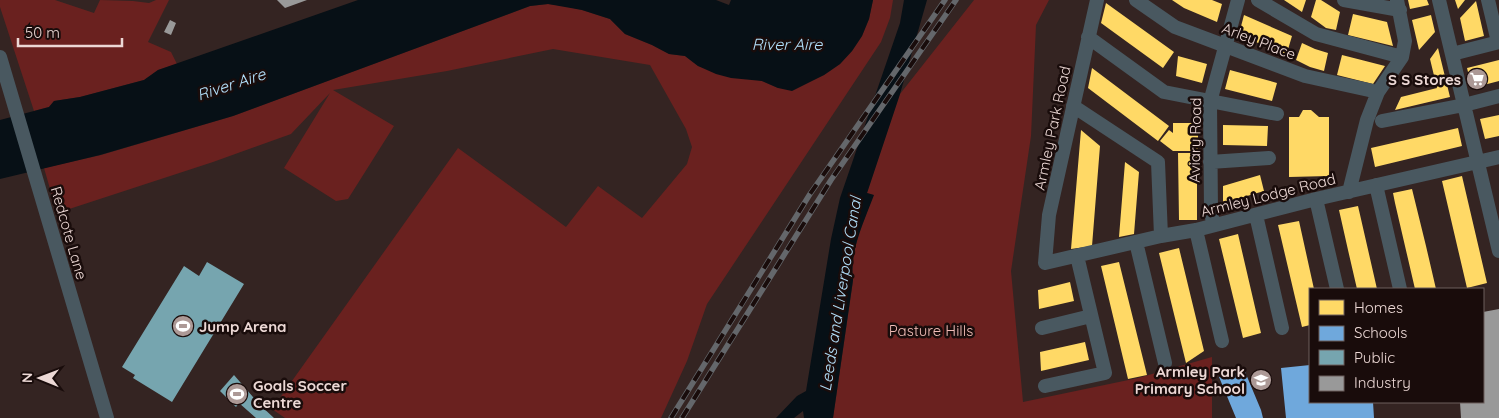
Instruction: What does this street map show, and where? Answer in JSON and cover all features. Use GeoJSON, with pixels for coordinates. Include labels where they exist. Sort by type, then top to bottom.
{"type":"FeatureCollection","features":[{"type":"Feature","properties":{"kind":"street","name":"Armley Park Road"},"geometry":{"type":"LineString","coordinates":[[1045,263],[1049,215],[1097,0]]}},
{"type":"Feature","properties":{"kind":"street","name":"Arley Place"},"geometry":{"type":"LineString","coordinates":[[1136,0],[1175,27],[1304,76],[1378,92]]}},
{"type":"Feature","properties":{"kind":"street","name":"Aviary Road"},"geometry":{"type":"LineString","coordinates":[[1213,224],[1211,211],[1210,102],[1238,0]]}},
{"type":"Feature","properties":{"kind":"street"},"geometry":{"type":"LineString","coordinates":[[1258,0],[1316,34],[1402,56]]}},
{"type":"Feature","properties":{"kind":"street"},"geometry":{"type":"LineString","coordinates":[[1344,0],[1398,5],[1405,41],[1402,56],[1378,92],[1367,120],[1349,192]]}},
{"type":"Feature","properties":{"kind":"street"},"geometry":{"type":"LineString","coordinates":[[1440,0],[1499,251]]}},
{"type":"Feature","properties":{"kind":"street"},"geometry":{"type":"LineString","coordinates":[[1452,54],[1498,42],[1488,0]]}},
{"type":"Feature","properties":{"kind":"street"},"geometry":{"type":"LineString","coordinates":[[1088,37],[1164,92],[1277,114]]}},
{"type":"Feature","properties":{"kind":"street","name":"Redcote Lane"},"geometry":{"type":"LineString","coordinates":[[0,57],[107,418]]}},
{"type":"Feature","properties":{"kind":"street"},"geometry":{"type":"LineString","coordinates":[[1382,121],[1499,96]]}},
{"type":"Feature","properties":{"kind":"street"},"geometry":{"type":"LineString","coordinates":[[1073,106],[1158,162],[1160,236]]}},
{"type":"Feature","properties":{"kind":"street","name":"Armley Lodge Road"},"geometry":{"type":"LineString","coordinates":[[1045,263],[1160,236],[1196,230],[1213,224],[1316,199],[1499,157]]}},
{"type":"Feature","properties":{"kind":"street"},"geometry":{"type":"LineString","coordinates":[[1210,162],[1269,158]]}},
{"type":"Feature","properties":{"kind":"street"},"geometry":{"type":"LineString","coordinates":[[1376,185],[1400,288]]}},
{"type":"Feature","properties":{"kind":"street"},"geometry":{"type":"LineString","coordinates":[[1316,199],[1337,288]]}},
{"type":"Feature","properties":{"kind":"street"},"geometry":{"type":"LineString","coordinates":[[1256,215],[1282,328]]}},
{"type":"Feature","properties":{"kind":"street"},"geometry":{"type":"LineString","coordinates":[[1196,230],[1222,341]]}},
{"type":"Feature","properties":{"kind":"street"},"geometry":{"type":"LineString","coordinates":[[1136,242],[1165,363]]}},
{"type":"Feature","properties":{"kind":"street"},"geometry":{"type":"LineString","coordinates":[[1045,386],[1105,373],[1077,256]]}},
{"type":"Feature","properties":{"kind":"street"},"geometry":{"type":"LineString","coordinates":[[1042,328],[1091,316]]}},
{"type":"Feature","properties":{"kind":"green space"},"geometry":{"type":"Polygon","coordinates":[[[0,0],[55,0],[94,13],[100,0],[149,3],[156,0],[169,0],[148,42],[171,52],[177,64],[158,70],[144,80],[80,97],[54,101],[49,107],[34,111],[0,7],[0,0]]]}},
{"type":"Feature","properties":{"kind":"green space"},"geometry":{"type":"Polygon","coordinates":[[[873,0],[893,0],[890,18],[881,42],[707,304],[687,361],[661,418],[285,418],[272,409],[458,148],[566,227],[598,186],[642,218],[687,164],[692,147],[686,129],[650,65],[553,49],[447,71],[333,90],[394,126],[348,199],[336,201],[284,168],[330,93],[291,134],[213,162],[57,213],[44,168],[101,155],[233,116],[530,6],[548,4],[582,10],[610,19],[625,34],[669,54],[685,56],[698,66],[762,81],[778,88],[813,80],[840,64],[862,36],[869,19],[873,0]]]}},
{"type":"Feature","properties":{"kind":"green space","name":"Pasture Hills"},"geometry":{"type":"Polygon","coordinates":[[[974,0],[1049,0],[1036,25],[1031,136],[1011,271],[1023,402],[1138,378],[1212,357],[1212,418],[833,418],[853,281],[852,270],[855,248],[873,195],[867,193],[900,94],[974,0]]]}},
{"type":"Feature","properties":{"kind":"water","name":"River Aire"},"geometry":{"type":"Polygon","coordinates":[[[358,0],[716,0],[729,5],[731,0],[873,0],[869,19],[862,36],[852,51],[840,64],[824,75],[792,91],[778,88],[762,81],[731,78],[716,74],[698,66],[685,56],[669,54],[625,34],[610,19],[582,10],[548,4],[530,6],[233,116],[100,155],[0,179],[0,120],[49,107],[54,101],[80,97],[144,80],[158,70],[358,0]]]}},
{"type":"Feature","properties":{"kind":"water","name":"Leeds and Liverpool Canal"},"geometry":{"type":"Polygon","coordinates":[[[904,0],[927,0],[900,94],[867,193],[874,195],[855,247],[852,269],[853,280],[833,418],[804,418],[803,411],[794,418],[776,418],[797,396],[806,391],[831,239],[840,198],[900,23],[904,0]]]}},
{"type":"Feature","properties":{"kind":"building: Homes"},"geometry":{"type":"Polygon","coordinates":[[[1172,0],[1212,0],[1222,4],[1217,22],[1184,8],[1172,0]]]}},
{"type":"Feature","properties":{"kind":"building: Homes"},"geometry":{"type":"Polygon","coordinates":[[[1284,0],[1306,0],[1302,12],[1284,0]]]}},
{"type":"Feature","properties":{"kind":"building: Homes"},"geometry":{"type":"Polygon","coordinates":[[[1316,0],[1321,0],[1340,12],[1336,30],[1326,28],[1311,17],[1316,0]]]}},
{"type":"Feature","properties":{"kind":"building: Homes"},"geometry":{"type":"Polygon","coordinates":[[[1408,0],[1427,0],[1429,5],[1410,9],[1408,0]]]}},
{"type":"Feature","properties":{"kind":"building: Homes"},"geometry":{"type":"Polygon","coordinates":[[[1455,0],[1465,0],[1458,9],[1455,0]]]}},
{"type":"Feature","properties":{"kind":"building: Homes"},"geometry":{"type":"Polygon","coordinates":[[[1476,1],[1484,36],[1465,41],[1460,18],[1476,1]]]}},
{"type":"Feature","properties":{"kind":"building: Homes"},"geometry":{"type":"Polygon","coordinates":[[[1106,3],[1174,52],[1163,68],[1101,23],[1106,3]]]}},
{"type":"Feature","properties":{"kind":"building: Homes"},"geometry":{"type":"Polygon","coordinates":[[[1353,14],[1387,22],[1393,46],[1348,35],[1353,14]]]}},
{"type":"Feature","properties":{"kind":"building: Homes"},"geometry":{"type":"Polygon","coordinates":[[[1244,15],[1292,36],[1286,56],[1239,34],[1244,15]]]}},
{"type":"Feature","properties":{"kind":"building: Homes"},"geometry":{"type":"Polygon","coordinates":[[[1431,15],[1435,32],[1419,50],[1412,20],[1431,15]]]}},
{"type":"Feature","properties":{"kind":"building: Homes"},"geometry":{"type":"Polygon","coordinates":[[[1302,43],[1328,53],[1324,71],[1296,60],[1302,43]]]}},
{"type":"Feature","properties":{"kind":"building: Homes"},"geometry":{"type":"Polygon","coordinates":[[[1438,48],[1450,97],[1395,110],[1401,97],[1437,88],[1430,59],[1438,48]]]}},
{"type":"Feature","properties":{"kind":"building: Homes"},"geometry":{"type":"Polygon","coordinates":[[[1342,55],[1385,66],[1373,84],[1337,75],[1342,55]]]}},
{"type":"Feature","properties":{"kind":"building: Homes"},"geometry":{"type":"Polygon","coordinates":[[[1178,56],[1207,64],[1202,83],[1176,76],[1178,56]]]}},
{"type":"Feature","properties":{"kind":"building: Homes"},"geometry":{"type":"Polygon","coordinates":[[[1499,60],[1499,81],[1472,88],[1467,68],[1499,60]]]}},
{"type":"Feature","properties":{"kind":"building: Homes"},"geometry":{"type":"Polygon","coordinates":[[[1092,68],[1169,126],[1158,141],[1088,88],[1092,68]]]}},
{"type":"Feature","properties":{"kind":"building: Homes"},"geometry":{"type":"Polygon","coordinates":[[[1230,70],[1277,83],[1272,101],[1225,89],[1230,70]]]}},
{"type":"Feature","properties":{"kind":"building: Homes"},"geometry":{"type":"Polygon","coordinates":[[[1303,110],[1311,110],[1319,117],[1329,117],[1329,176],[1289,177],[1289,117],[1299,117],[1303,110]]]}},
{"type":"Feature","properties":{"kind":"building: Homes"},"geometry":{"type":"Polygon","coordinates":[[[1499,115],[1499,136],[1485,139],[1480,119],[1499,115]]]}},
{"type":"Feature","properties":{"kind":"building: Homes"},"geometry":{"type":"Polygon","coordinates":[[[1173,123],[1198,123],[1198,151],[1173,151],[1160,141],[1169,130],[1173,133],[1173,123]]]}},
{"type":"Feature","properties":{"kind":"building: Homes"},"geometry":{"type":"Polygon","coordinates":[[[1223,125],[1268,126],[1267,146],[1223,145],[1223,125]]]}},
{"type":"Feature","properties":{"kind":"building: Homes"},"geometry":{"type":"Polygon","coordinates":[[[1458,128],[1462,146],[1375,167],[1371,148],[1458,128]]]}},
{"type":"Feature","properties":{"kind":"building: Homes"},"geometry":{"type":"Polygon","coordinates":[[[1081,130],[1100,146],[1092,246],[1071,249],[1081,130]]]}},
{"type":"Feature","properties":{"kind":"building: Homes"},"geometry":{"type":"Polygon","coordinates":[[[1178,153],[1197,153],[1197,220],[1179,220],[1178,153]]]}},
{"type":"Feature","properties":{"kind":"building: Homes"},"geometry":{"type":"Polygon","coordinates":[[[1125,162],[1139,172],[1134,234],[1119,237],[1125,162]]]}},
{"type":"Feature","properties":{"kind":"building: Homes"},"geometry":{"type":"Polygon","coordinates":[[[1260,175],[1264,191],[1223,203],[1223,186],[1260,175]]]}},
{"type":"Feature","properties":{"kind":"building: Homes"},"geometry":{"type":"Polygon","coordinates":[[[1462,176],[1487,283],[1467,288],[1442,181],[1462,176]]]}},
{"type":"Feature","properties":{"kind":"building: Homes"},"geometry":{"type":"Polygon","coordinates":[[[1412,189],[1436,288],[1415,288],[1393,193],[1412,189]]]}},
{"type":"Feature","properties":{"kind":"building: Homes"},"geometry":{"type":"Polygon","coordinates":[[[1358,206],[1377,288],[1357,288],[1339,210],[1358,206]]]}},
{"type":"Feature","properties":{"kind":"building: Homes"},"geometry":{"type":"Polygon","coordinates":[[[1299,221],[1314,288],[1309,288],[1309,325],[1302,327],[1278,225],[1299,221]]]}},
{"type":"Feature","properties":{"kind":"building: Homes"},"geometry":{"type":"Polygon","coordinates":[[[1238,234],[1261,333],[1243,338],[1219,239],[1238,234]]]}},
{"type":"Feature","properties":{"kind":"building: Homes"},"geometry":{"type":"Polygon","coordinates":[[[1179,248],[1204,351],[1186,363],[1159,253],[1179,248]]]}},
{"type":"Feature","properties":{"kind":"building: Homes"},"geometry":{"type":"Polygon","coordinates":[[[1119,262],[1147,375],[1128,379],[1101,266],[1119,262]]]}},
{"type":"Feature","properties":{"kind":"building: Homes"},"geometry":{"type":"Polygon","coordinates":[[[1070,282],[1074,301],[1039,309],[1038,290],[1070,282]]]}},
{"type":"Feature","properties":{"kind":"building: Homes"},"geometry":{"type":"Polygon","coordinates":[[[1085,342],[1089,360],[1041,371],[1040,352],[1085,342]]]}},
{"type":"Feature","properties":{"kind":"building: Schools"},"geometry":{"type":"Polygon","coordinates":[[[1309,365],[1309,403],[1373,403],[1374,418],[1286,418],[1281,368],[1309,365]]]}},
{"type":"Feature","properties":{"kind":"building: Schools"},"geometry":{"type":"Polygon","coordinates":[[[1243,367],[1263,418],[1236,418],[1219,377],[1243,367]]]}},
{"type":"Feature","properties":{"kind":"building: Public","name":"Jump Arena"},"geometry":{"type":"Polygon","coordinates":[[[207,262],[244,284],[172,402],[133,378],[135,375],[122,367],[184,266],[199,276],[207,262]]]}},
{"type":"Feature","properties":{"kind":"building: Public","name":"Goals Soccer Centre"},"geometry":{"type":"Polygon","coordinates":[[[234,375],[274,418],[256,418],[239,403],[236,407],[220,391],[234,375]]]}},
{"type":"Feature","properties":{"kind":"building: Industry"},"geometry":{"type":"Polygon","coordinates":[[[277,0],[307,0],[285,8],[277,0]]]}},
{"type":"Feature","properties":{"kind":"building: Industry"},"geometry":{"type":"Polygon","coordinates":[[[170,20],[176,23],[171,35],[164,32],[170,20]]]}},
{"type":"Feature","properties":{"kind":"building: Industry"},"geometry":{"type":"Polygon","coordinates":[[[1499,309],[1499,418],[1461,418],[1460,403],[1484,403],[1484,312],[1499,309]]]}},
{"type":"Feature","properties":{"kind":"railway"},"geometry":{"type":"LineString","coordinates":[[671,418],[810,194],[945,0]]}},
{"type":"Feature","properties":{"kind":"railway"},"geometry":{"type":"LineString","coordinates":[[682,418],[831,180],[956,0]]}},
{"type":"Feature","properties":{"kind":"place","name":"S S Stores"},"geometry":{"type":"Point","coordinates":[1477,79]}},
{"type":"Feature","properties":{"kind":"place","name":"Jump Arena"},"geometry":{"type":"Point","coordinates":[183,326]}},
{"type":"Feature","properties":{"kind":"place","name":"Armley Park Primary School"},"geometry":{"type":"Point","coordinates":[1261,380]}},
{"type":"Feature","properties":{"kind":"place","name":"Goals Soccer Centre"},"geometry":{"type":"Point","coordinates":[237,394]}}]}
